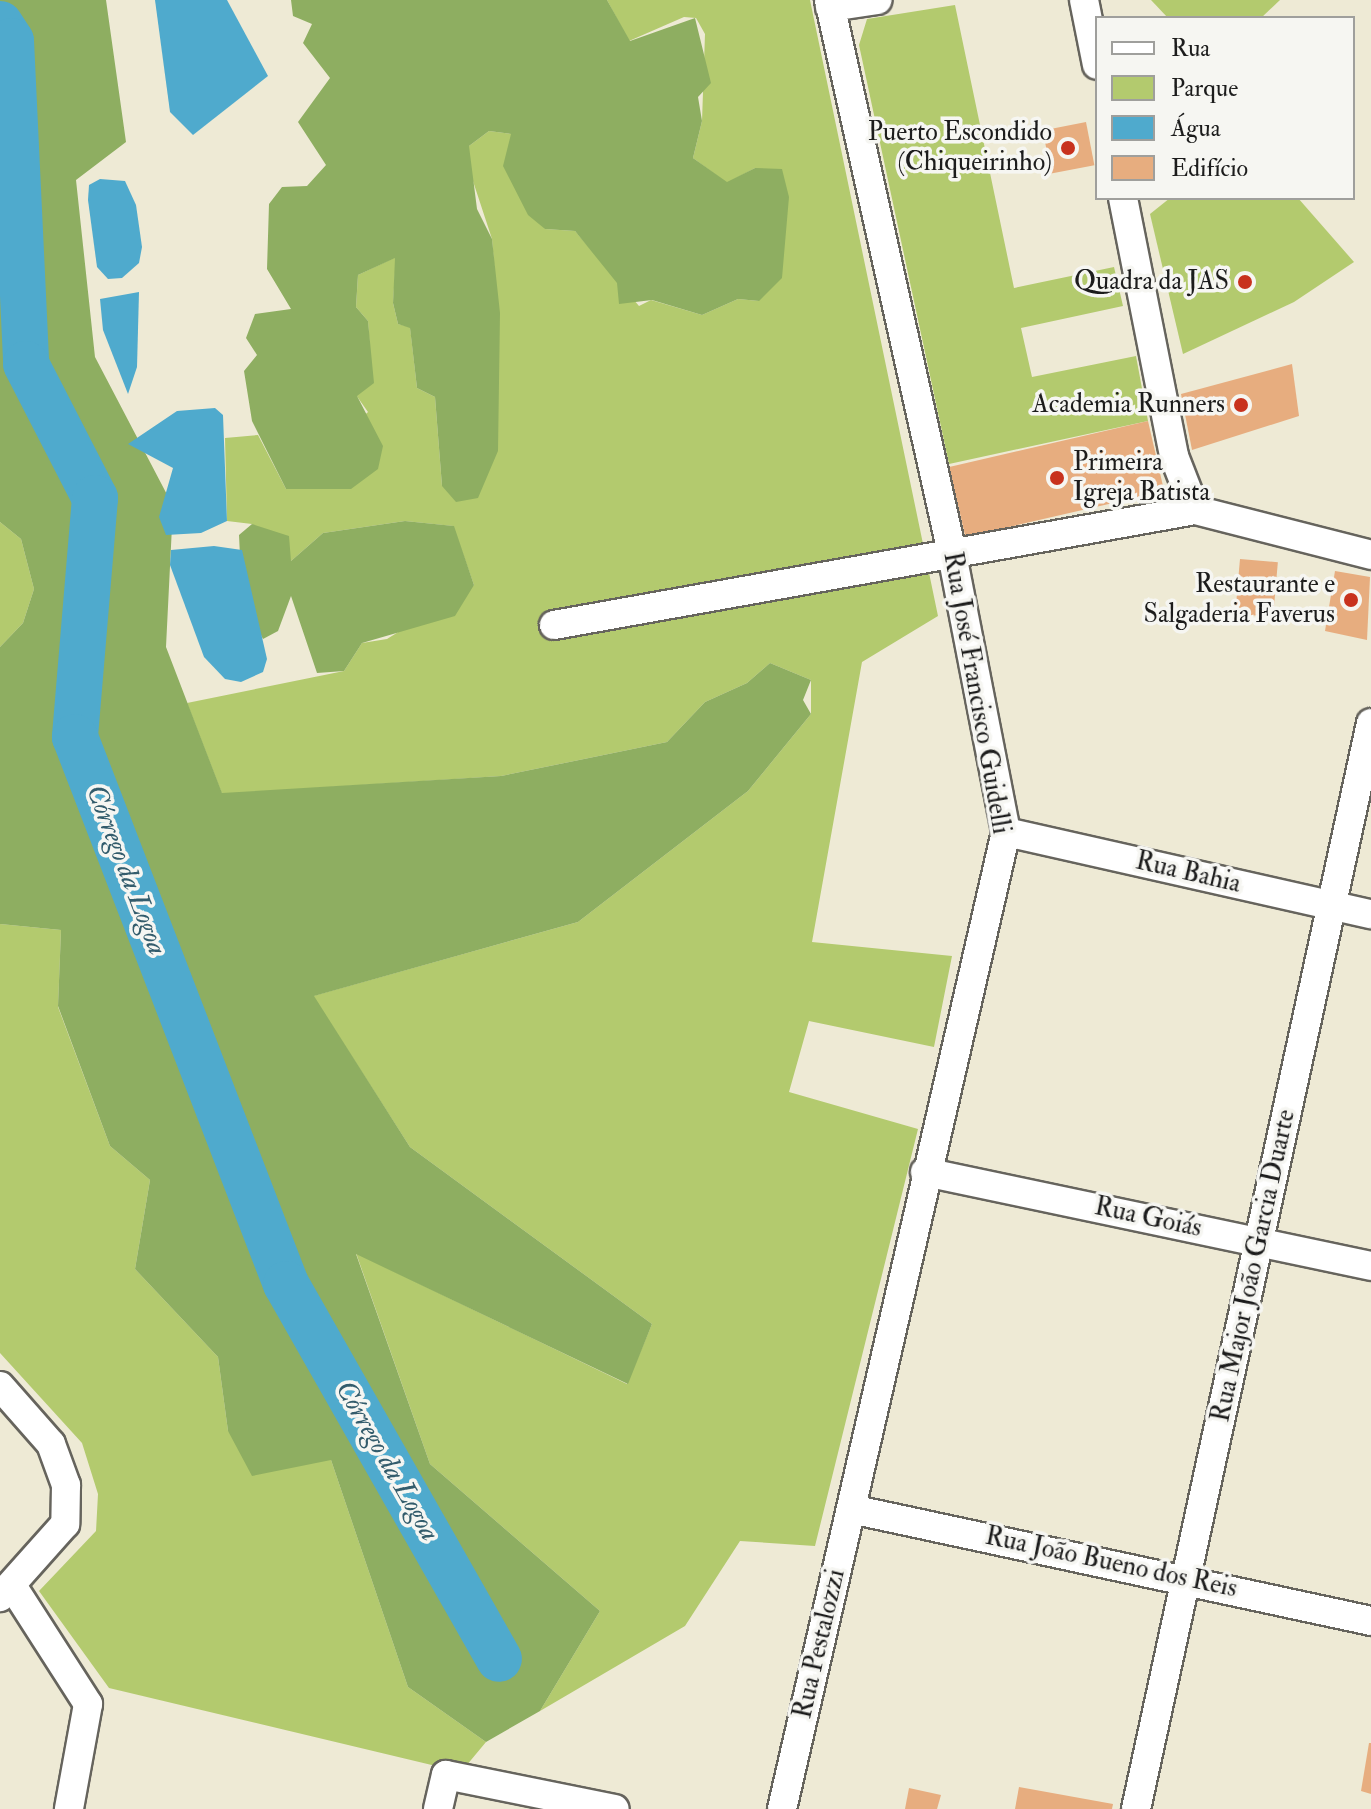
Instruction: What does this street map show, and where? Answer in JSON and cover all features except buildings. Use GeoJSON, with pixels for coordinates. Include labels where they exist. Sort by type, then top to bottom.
{"type":"FeatureCollection","features":[{"type":"Feature","properties":{"kind":"street"},"geometry":{"type":"LineString","coordinates":[[829,4],[877,0]]}},
{"type":"Feature","properties":{"kind":"street"},"geometry":{"type":"LineString","coordinates":[[1084,0],[1095,55]]}},
{"type":"Feature","properties":{"kind":"street","name":"Rua José Francisco Guidelli"},"geometry":{"type":"LineString","coordinates":[[829,4],[952,553],[1006,832],[925,1172],[857,1478]]}},
{"type":"Feature","properties":{"kind":"street"},"geometry":{"type":"LineString","coordinates":[[1123,200],[1174,456],[1195,510]]}},
{"type":"Feature","properties":{"kind":"street"},"geometry":{"type":"LineString","coordinates":[[554,625],[1195,510],[1371,555]]}},
{"type":"Feature","properties":{"kind":"street","name":"Rua Major João Garcia Duarte"},"geometry":{"type":"LineString","coordinates":[[1136,1809],[1371,723]]}},
{"type":"Feature","properties":{"kind":"street","name":"Rua Bahia"},"geometry":{"type":"LineString","coordinates":[[1006,832],[1371,914]]}},
{"type":"Feature","properties":{"kind":"street","name":"Rua Goiás"},"geometry":{"type":"LineString","coordinates":[[925,1172],[1371,1266]]}},
{"type":"Feature","properties":{"kind":"street"},"geometry":{"type":"LineString","coordinates":[[0,1386],[51,1444],[66,1485],[65,1524],[6,1592],[88,1704],[69,1809]]}},
{"type":"Feature","properties":{"kind":"street","name":"Rua Pestalozzi"},"geometry":{"type":"LineString","coordinates":[[782,1809],[857,1478]]}},
{"type":"Feature","properties":{"kind":"street","name":"Rua João Bueno dos Reis"},"geometry":{"type":"LineString","coordinates":[[851,1509],[1187,1578],[1371,1621]]}},
{"type":"Feature","properties":{"kind":"street"},"geometry":{"type":"LineString","coordinates":[[438,1809],[446,1775],[615,1809]]}},
{"type":"Feature","properties":{"kind":"green space"},"geometry":{"type":"Polygon","coordinates":[[[0,0],[106,0],[126,142],[76,180],[95,357],[173,506],[166,647],[222,793],[501,776],[667,742],[705,702],[747,683],[770,663],[811,680],[803,700],[811,714],[748,791],[578,922],[314,996],[410,1147],[652,1324],[628,1384],[356,1254],[430,1464],[600,1611],[540,1711],[486,1742],[408,1687],[331,1460],[252,1476],[228,1431],[218,1357],[135,1269],[150,1180],[110,1146],[58,1006],[61,930],[0,924],[0,647],[23,623],[34,589],[21,539],[0,522],[0,0]]]}},
{"type":"Feature","properties":{"kind":"green space"},"geometry":{"type":"Polygon","coordinates":[[[291,0],[607,0],[630,41],[695,18],[711,83],[698,97],[702,121],[693,158],[727,182],[755,168],[782,169],[789,197],[782,278],[759,301],[738,299],[702,315],[652,300],[619,304],[617,283],[575,231],[545,229],[528,215],[503,166],[511,134],[489,131],[469,146],[477,209],[492,239],[500,313],[498,451],[478,498],[456,502],[442,486],[435,397],[417,388],[410,328],[398,324],[393,303],[395,258],[358,275],[356,307],[368,321],[374,383],[357,396],[383,446],[378,469],[351,489],[286,489],[252,421],[244,371],[257,355],[246,338],[255,314],[291,309],[267,269],[269,204],[282,187],[307,186],[326,165],[298,122],[330,78],[303,43],[312,24],[293,16],[291,0]]]}},
{"type":"Feature","properties":{"kind":"green space"},"geometry":{"type":"Polygon","coordinates":[[[607,0],[810,0],[938,616],[862,662],[812,942],[952,956],[934,1047],[809,1021],[789,1092],[918,1129],[815,1546],[740,1541],[685,1626],[540,1711],[600,1611],[430,1464],[356,1253],[627,1384],[652,1324],[410,1147],[313,996],[578,922],[748,791],[811,714],[811,680],[770,663],[747,683],[705,702],[667,742],[501,776],[222,794],[187,703],[344,671],[362,643],[387,639],[474,585],[453,526],[405,521],[323,533],[291,561],[252,524],[227,521],[225,438],[258,435],[286,489],[368,412],[356,395],[370,350],[368,321],[356,307],[358,275],[396,257],[393,303],[398,324],[410,327],[417,388],[435,397],[442,486],[495,275],[492,239],[469,169],[469,146],[489,131],[511,134],[545,229],[575,231],[639,306],[651,300],[702,315],[738,299],[759,301],[755,168],[727,183],[693,158],[702,121],[705,34],[696,18],[684,17],[629,41],[607,0]]]}},
{"type":"Feature","properties":{"kind":"green space"},"geometry":{"type":"Polygon","coordinates":[[[1151,0],[1280,0],[1263,16],[1166,16],[1151,0]]]}},
{"type":"Feature","properties":{"kind":"green space"},"geometry":{"type":"Polygon","coordinates":[[[955,5],[1014,288],[1114,267],[1123,306],[1021,328],[1032,377],[1136,356],[1148,421],[949,464],[859,45],[867,19],[955,5]]]}},
{"type":"Feature","properties":{"kind":"green space","name":"Quadra da JAS"},"geometry":{"type":"Polygon","coordinates":[[[1168,200],[1300,200],[1354,262],[1294,302],[1183,354],[1150,214],[1168,200]]]}},
{"type":"Feature","properties":{"kind":"green space"},"geometry":{"type":"Polygon","coordinates":[[[405,521],[454,526],[474,585],[455,616],[362,643],[344,671],[317,673],[291,596],[278,631],[263,639],[242,598],[239,535],[252,524],[289,536],[291,561],[323,533],[405,521]]]}},
{"type":"Feature","properties":{"kind":"green space"},"geometry":{"type":"Polygon","coordinates":[[[0,522],[21,539],[34,589],[23,623],[0,647],[0,522]]]}},
{"type":"Feature","properties":{"kind":"green space"},"geometry":{"type":"Polygon","coordinates":[[[0,924],[61,930],[58,1007],[110,1146],[150,1180],[135,1269],[218,1357],[228,1431],[331,1460],[408,1687],[486,1742],[461,1772],[109,1688],[39,1591],[96,1531],[98,1494],[82,1443],[0,1353],[0,924]]]}},
{"type":"Feature","properties":{"kind":"water"},"geometry":{"type":"Polygon","coordinates":[[[155,0],[227,0],[268,76],[193,135],[170,112],[155,0]]]}},
{"type":"Feature","properties":{"kind":"water"},"geometry":{"type":"Polygon","coordinates":[[[100,179],[125,181],[136,205],[142,247],[139,263],[122,278],[108,279],[97,267],[88,200],[89,185],[100,179]]]}},
{"type":"Feature","properties":{"kind":"water"},"geometry":{"type":"Polygon","coordinates":[[[139,292],[137,367],[128,394],[103,330],[100,299],[139,292]]]}},
{"type":"Feature","properties":{"kind":"water"},"geometry":{"type":"Polygon","coordinates":[[[215,408],[223,415],[227,521],[201,533],[166,535],[159,517],[173,468],[128,444],[177,411],[215,408]]]}},
{"type":"Feature","properties":{"kind":"water"},"geometry":{"type":"Polygon","coordinates":[[[214,546],[242,550],[267,659],[263,672],[241,682],[225,679],[204,657],[170,565],[171,550],[214,546]]]}},
{"type":"Feature","properties":{"kind":"waterway","name":"Córrego da Logoa"},"geometry":{"type":"LineString","coordinates":[[0,24],[11,41],[26,364],[95,498],[75,737],[286,1284],[499,1659]]}},
{"type":"Feature","properties":{"kind":"place","name":"Puerto Escondido (Chiqueirinho)"},"geometry":{"type":"Point","coordinates":[1068,148]}},
{"type":"Feature","properties":{"kind":"place","name":"Quadra da JAS"},"geometry":{"type":"Point","coordinates":[1245,282]}},
{"type":"Feature","properties":{"kind":"place","name":"Academia Runners"},"geometry":{"type":"Point","coordinates":[1241,405]}},
{"type":"Feature","properties":{"kind":"place","name":"Primeira Igreja Batista"},"geometry":{"type":"Point","coordinates":[1057,478]}},
{"type":"Feature","properties":{"kind":"place","name":"Restaurante e Salgaderia Faverus"},"geometry":{"type":"Point","coordinates":[1351,600]}}]}
